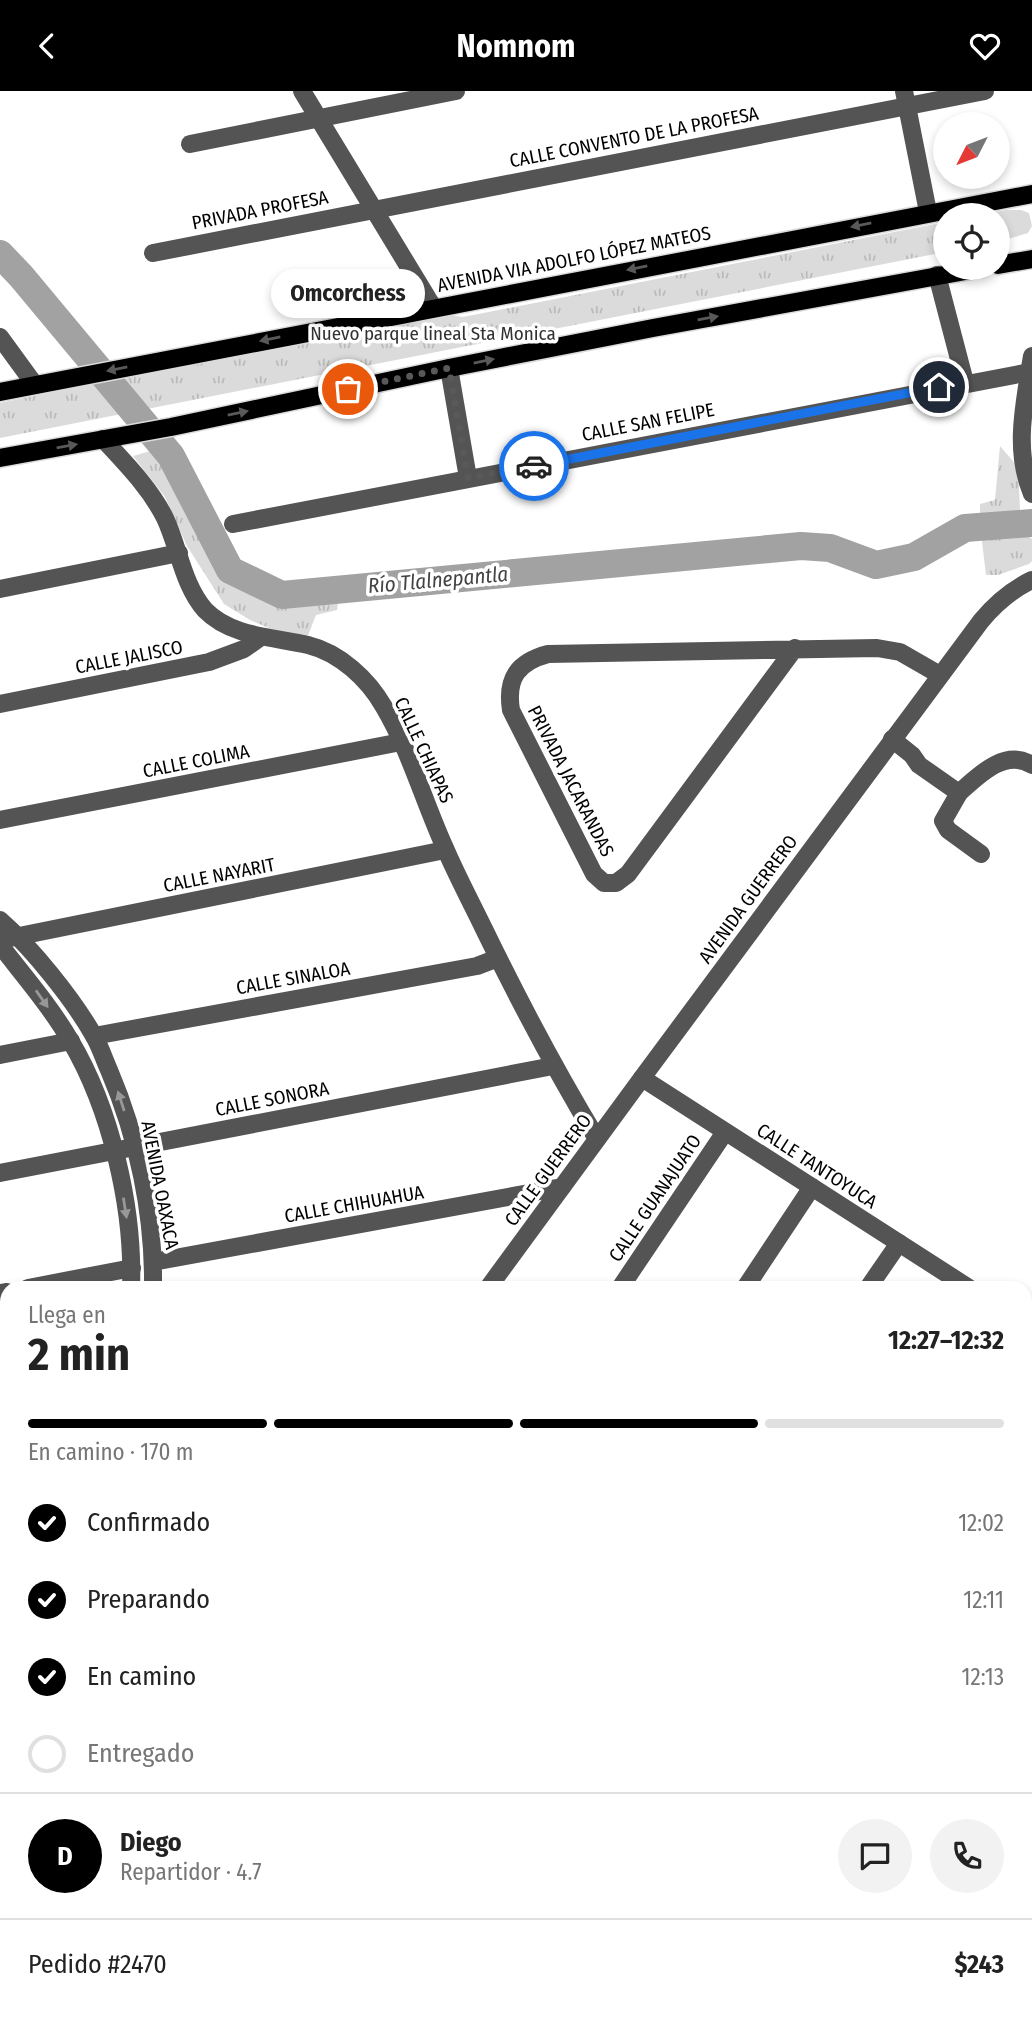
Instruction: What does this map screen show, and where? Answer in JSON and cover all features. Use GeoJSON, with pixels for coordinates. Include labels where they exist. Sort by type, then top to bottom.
{"type":"FeatureCollection","features":[{"type":"Feature","properties":{"kind":"main road","name":"AVENIDA VIA ADOLFO LÓPEZ MATEOS"},"geometry":{"type":"LineString","coordinates":[[0,392],[1032,194]]}},
{"type":"Feature","properties":{"kind":"main road"},"geometry":{"type":"LineString","coordinates":[[1010,263],[1032,259]]}},
{"type":"Feature","properties":{"kind":"main road"},"geometry":{"type":"LineString","coordinates":[[0,458],[171,427],[449,368],[933,276]]}},
{"type":"Feature","properties":{"kind":"street"},"geometry":{"type":"LineString","coordinates":[[302,91],[433,307]]}},
{"type":"Feature","properties":{"kind":"street"},"geometry":{"type":"LineString","coordinates":[[190,144],[456,91]]}},
{"type":"Feature","properties":{"kind":"street","name":"CALLE CONVENTO DE LA PROFESA"},"geometry":{"type":"LineString","coordinates":[[374,209],[905,98],[985,91]]}},
{"type":"Feature","properties":{"kind":"street"},"geometry":{"type":"LineString","coordinates":[[905,98],[928,212]]}},
{"type":"Feature","properties":{"kind":"street","name":"PRIVADA PROFESA"},"geometry":{"type":"LineString","coordinates":[[153,253],[374,209]]}},
{"type":"Feature","properties":{"kind":"street"},"geometry":{"type":"LineString","coordinates":[[938,280],[965,382]]}},
{"type":"Feature","properties":{"kind":"street"},"geometry":{"type":"LineString","coordinates":[[0,337],[35,385]]}},
{"type":"Feature","properties":{"kind":"street"},"geometry":{"type":"LineString","coordinates":[[1031,364],[1021,440],[1022,457],[1032,494]]}},
{"type":"Feature","properties":{"kind":"street","name":"CALLE SAN FELIPE"},"geometry":{"type":"LineString","coordinates":[[233,524],[965,382],[1031,364]]}},
{"type":"Feature","properties":{"kind":"street"},"geometry":{"type":"LineString","coordinates":[[449,368],[468,478]]}},
{"type":"Feature","properties":{"kind":"street","name":"CALLE CHIAPAS"},"geometry":{"type":"LineString","coordinates":[[103,439],[150,492],[164,517],[191,589],[206,610],[228,627],[261,637],[311,646],[340,658],[364,681],[384,707],[445,850],[498,958],[553,1066],[597,1139]]}},
{"type":"Feature","properties":{"kind":"street"},"geometry":{"type":"LineString","coordinates":[[0,589],[178,553]]}},
{"type":"Feature","properties":{"kind":"street","name":"AVENIDA GUERRERO"},"geometry":{"type":"LineString","coordinates":[[642,1078],[940,675],[998,602],[1017,587],[1032,580]]}},
{"type":"Feature","properties":{"kind":"street","name":"CALLE JALISCO"},"geometry":{"type":"LineString","coordinates":[[0,704],[209,662],[244,649],[261,637]]}},
{"type":"Feature","properties":{"kind":"street","name":"PRIVADA JACARANDAS"},"geometry":{"type":"LineString","coordinates":[[795,648],[628,874],[616,883],[604,883],[594,874],[511,709],[509,695],[512,681],[520,668],[532,658],[548,653],[795,648],[877,648],[900,652],[940,675]]}},
{"type":"Feature","properties":{"kind":"street","name":"CALLE COLIMA"},"geometry":{"type":"LineString","coordinates":[[0,820],[401,742]]}},
{"type":"Feature","properties":{"kind":"street"},"geometry":{"type":"LineString","coordinates":[[890,742],[912,755],[919,765],[959,793]]}},
{"type":"Feature","properties":{"kind":"street"},"geometry":{"type":"LineString","coordinates":[[981,854],[947,830],[943,821],[959,793],[988,768],[1006,760],[1028,759]]}},
{"type":"Feature","properties":{"kind":"street","name":"CALLE NAYARIT"},"geometry":{"type":"LineString","coordinates":[[0,943],[445,850]]}},
{"type":"Feature","properties":{"kind":"street","name":"AVENIDA OAXACA"},"geometry":{"type":"LineString","coordinates":[[0,920],[19,937],[60,987],[94,1036],[118,1091],[135,1147],[147,1208],[153,1281]]}},
{"type":"Feature","properties":{"kind":"street","name":"AVENIDA OAXACA"},"geometry":{"type":"LineString","coordinates":[[0,943],[71,1041],[96,1097],[114,1151],[126,1211],[131,1281]]}},
{"type":"Feature","properties":{"kind":"street","name":"CALLE SINALOA"},"geometry":{"type":"LineString","coordinates":[[94,1036],[477,967],[498,958]]}},
{"type":"Feature","properties":{"kind":"street"},"geometry":{"type":"LineString","coordinates":[[0,1055],[71,1041]]}},
{"type":"Feature","properties":{"kind":"street","name":"CALLE SONORA"},"geometry":{"type":"LineString","coordinates":[[0,1173],[553,1066]]}},
{"type":"Feature","properties":{"kind":"street","name":"CALLE TANTOYUCA"},"geometry":{"type":"LineString","coordinates":[[642,1078],[958,1281]]}},
{"type":"Feature","properties":{"kind":"street","name":"CALLE GUERRERO"},"geometry":{"type":"LineString","coordinates":[[493,1281],[642,1078]]}},
{"type":"Feature","properties":{"kind":"street","name":"CALLE GUANAJUATO"},"geometry":{"type":"LineString","coordinates":[[625,1281],[725,1132]]}},
{"type":"Feature","properties":{"kind":"street","name":"CALLE CHIHUAHUA"},"geometry":{"type":"LineString","coordinates":[[153,1262],[562,1187]]}},
{"type":"Feature","properties":{"kind":"street"},"geometry":{"type":"LineString","coordinates":[[750,1281],[812,1187]]}},
{"type":"Feature","properties":{"kind":"street"},"geometry":{"type":"LineString","coordinates":[[873,1281],[899,1243]]}},
{"type":"Feature","properties":{"kind":"street"},"geometry":{"type":"LineString","coordinates":[[64,1281],[132,1268]]}},
{"type":"Feature","properties":{"kind":"green space"},"geometry":{"type":"Polygon","coordinates":[[[1010,210],[1029,213],[1032,226],[1028,233],[1010,238],[1010,210]]]}},
{"type":"Feature","properties":{"kind":"green space","name":"Nuevo parque lineal Sta Monica"},"geometry":{"type":"Polygon","coordinates":[[[933,224],[933,254],[0,438],[0,403],[434,312],[463,317],[933,224]]]}},
{"type":"Feature","properties":{"kind":"green space"},"geometry":{"type":"Polygon","coordinates":[[[1000,446],[1018,467],[1021,531],[1032,539],[1032,561],[998,575],[986,575],[980,504],[995,500],[1000,446]]]}},
{"type":"Feature","properties":{"kind":"green space"},"geometry":{"type":"Polygon","coordinates":[[[154,450],[161,458],[227,580],[272,601],[338,603],[337,610],[316,615],[307,638],[290,637],[250,620],[224,604],[187,546],[165,497],[133,456],[154,450]]]}},
{"type":"Feature","properties":{"kind":"waterway","name":"Río Tlalnepantla"},"geometry":{"type":"LineString","coordinates":[[0,254],[171,456],[230,570],[282,595],[801,546],[830,548],[876,565],[914,557],[965,528],[1032,523]]}},
{"type":"Feature","properties":{"kind":"way so far"},"geometry":{"type":"LineString","coordinates":[[348,389],[449,368],[468,478],[534,466]]}},
{"type":"Feature","properties":{"kind":"place","name":"Omcorchess"},"geometry":{"type":"Point","coordinates":[348,389]}},
{"type":"Feature","properties":{"kind":"route"},"geometry":{"type":"LineString","coordinates":[[534,466],[939,387]]}}]}
